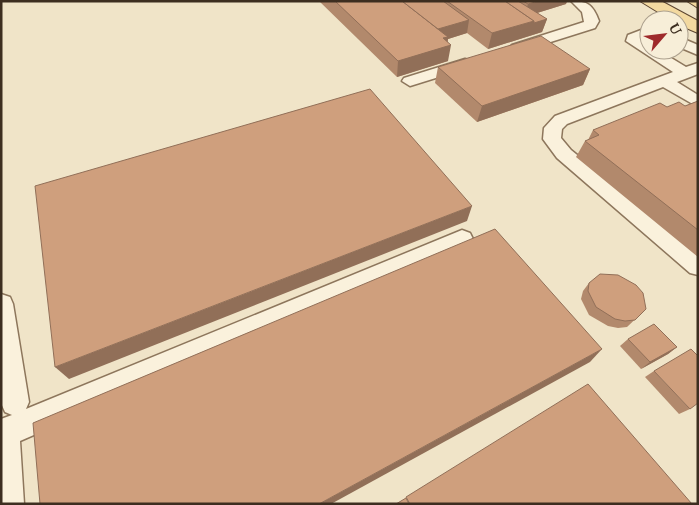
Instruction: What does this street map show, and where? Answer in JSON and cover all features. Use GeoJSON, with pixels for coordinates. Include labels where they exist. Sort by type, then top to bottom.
{"type":"FeatureCollection","features":[{"type":"Feature","properties":{"kind":"main road"},"geometry":{"type":"LineString","coordinates":[[648,1],[698,28]]}},
{"type":"Feature","properties":{"kind":"lane"},"geometry":{"type":"LineString","coordinates":[[502,53],[590,25],[592,21],[588,10],[577,1]]}},
{"type":"Feature","properties":{"kind":"lane"},"geometry":{"type":"LineString","coordinates":[[639,34],[632,41],[639,44]]}},
{"type":"Feature","properties":{"kind":"lane"},"geometry":{"type":"LineString","coordinates":[[410,81],[484,58]]}},
{"type":"Feature","properties":{"kind":"lane"},"geometry":{"type":"LineString","coordinates":[[670,60],[692,71]]}},
{"type":"Feature","properties":{"kind":"lane"},"geometry":{"type":"LineString","coordinates":[[692,71],[561,120],[553,128],[552,138],[564,154],[698,266]]}},
{"type":"Feature","properties":{"kind":"lane"},"geometry":{"type":"LineString","coordinates":[[664,81],[698,102]]}},
{"type":"Feature","properties":{"kind":"lane"},"geometry":{"type":"LineString","coordinates":[[8,504],[3,433],[462,239]]}},
{"type":"Feature","properties":{"kind":"lane"},"geometry":{"type":"LineString","coordinates":[[1,304],[15,402]]}},
{"type":"Feature","properties":{"kind":"building"},"geometry":{"type":"Polygon","coordinates":[[[335,1],[402,1],[448,37],[443,38],[451,45],[398,61],[335,1]]]}},
{"type":"Feature","properties":{"kind":"building"},"geometry":{"type":"Polygon","coordinates":[[[402,1],[443,1],[469,20],[438,29],[402,1]]]}},
{"type":"Feature","properties":{"kind":"building"},"geometry":{"type":"Polygon","coordinates":[[[447,1],[505,1],[534,21],[492,33],[447,1]]]}},
{"type":"Feature","properties":{"kind":"building"},"geometry":{"type":"Polygon","coordinates":[[[505,1],[518,1],[547,19],[534,23],[534,21],[505,1]]]}},
{"type":"Feature","properties":{"kind":"building"},"geometry":{"type":"Polygon","coordinates":[[[523,1],[539,1],[528,4],[523,1]]]}},
{"type":"Feature","properties":{"kind":"building"},"geometry":{"type":"Polygon","coordinates":[[[541,36],[590,69],[482,106],[438,67],[541,36]]]}},
{"type":"Feature","properties":{"kind":"building"},"geometry":{"type":"Polygon","coordinates":[[[370,89],[472,206],[55,367],[35,186],[370,89]]]}},
{"type":"Feature","properties":{"kind":"building"},"geometry":{"type":"Polygon","coordinates":[[[698,101],[698,230],[585,141],[599,135],[593,130],[660,103],[667,107],[679,102],[685,106],[698,101]]]}},
{"type":"Feature","properties":{"kind":"building"},"geometry":{"type":"Polygon","coordinates":[[[495,229],[602,349],[319,504],[40,504],[33,423],[495,229]]]}},
{"type":"Feature","properties":{"kind":"building"},"geometry":{"type":"Polygon","coordinates":[[[600,274],[618,275],[636,285],[643,293],[646,309],[635,320],[615,319],[596,307],[588,291],[589,283],[600,274]]]}},
{"type":"Feature","properties":{"kind":"building"},"geometry":{"type":"Polygon","coordinates":[[[654,324],[677,347],[650,362],[628,339],[654,324]]]}},
{"type":"Feature","properties":{"kind":"building"},"geometry":{"type":"Polygon","coordinates":[[[691,349],[698,356],[698,403],[690,409],[654,371],[691,349]]]}},
{"type":"Feature","properties":{"kind":"building"},"geometry":{"type":"Polygon","coordinates":[[[588,384],[692,504],[410,504],[406,497],[588,384]]]}},
{"type":"Feature","properties":{"kind":"building"},"geometry":{"type":"Polygon","coordinates":[[[406,498],[409,504],[396,504],[406,498]]]}}]}
